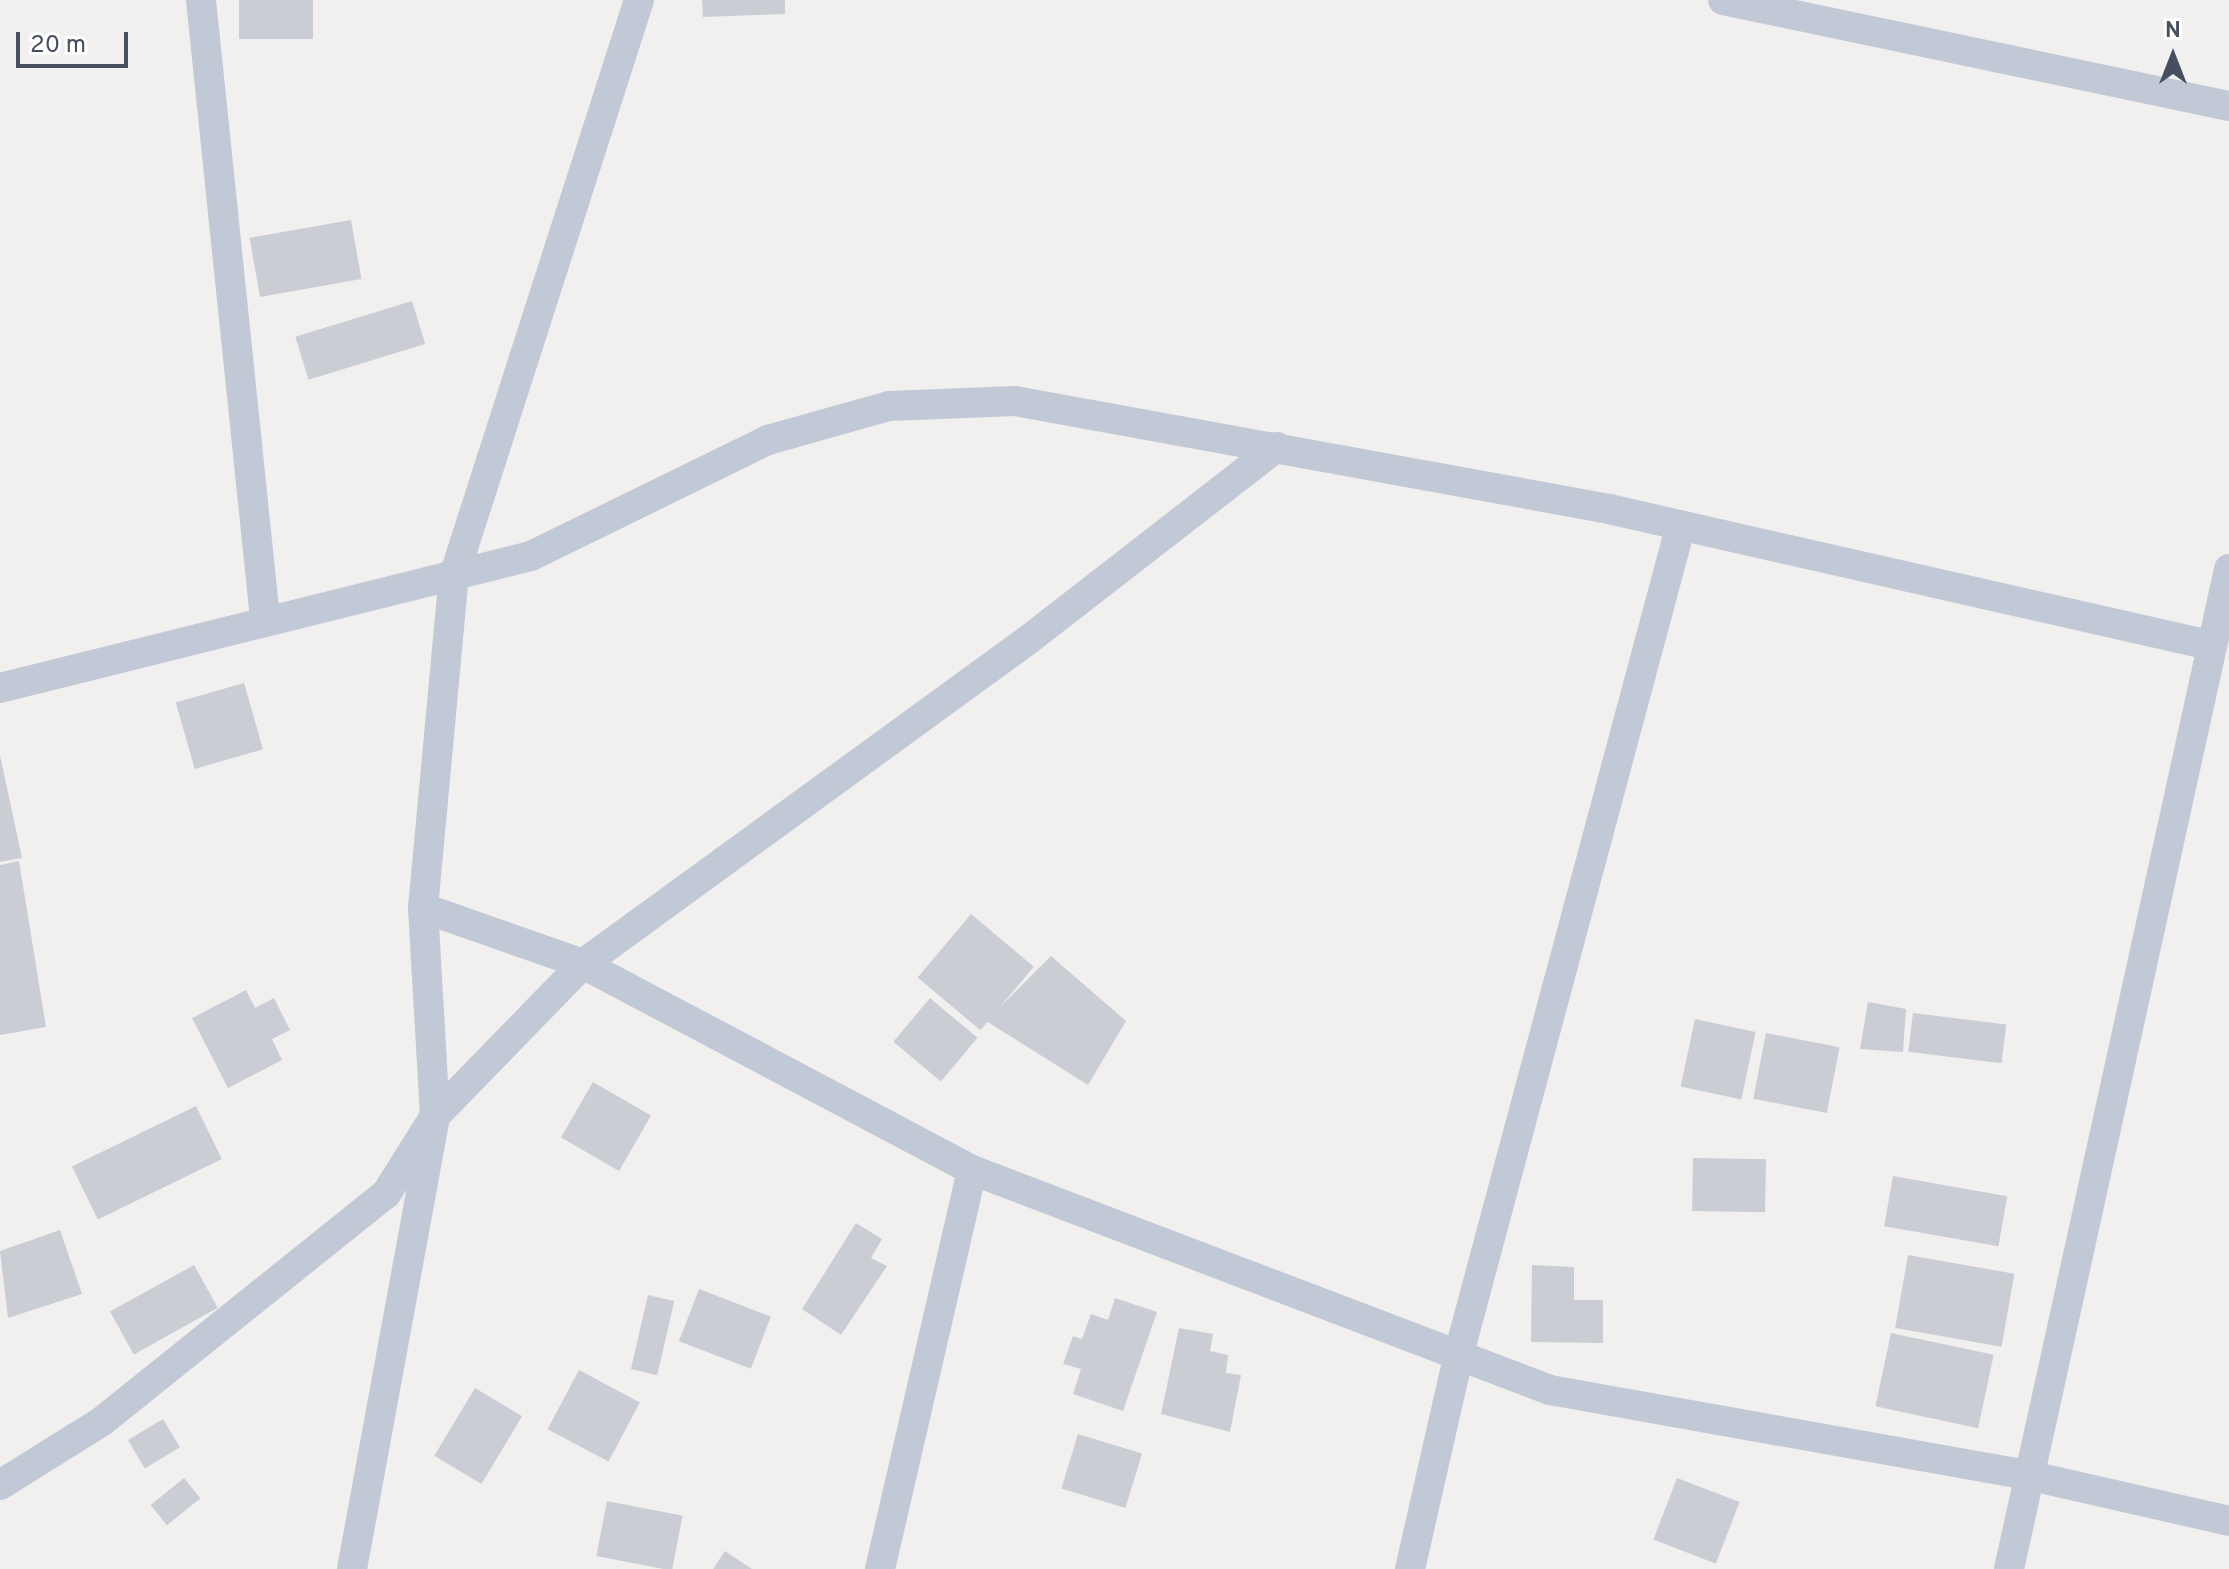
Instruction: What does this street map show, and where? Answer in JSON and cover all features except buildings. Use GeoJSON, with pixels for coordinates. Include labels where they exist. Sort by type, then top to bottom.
{"type":"FeatureCollection","features":[{"type":"Feature","properties":{"kind":"street"},"geometry":{"type":"LineString","coordinates":[[201,0],[265,618]]}},
{"type":"Feature","properties":{"kind":"street"},"geometry":{"type":"LineString","coordinates":[[352,1569],[435,1116],[423,908],[454,576],[639,0]]}},
{"type":"Feature","properties":{"kind":"street"},"geometry":{"type":"LineString","coordinates":[[1723,0],[1826,11],[2229,106]]}},
{"type":"Feature","properties":{"kind":"street"},"geometry":{"type":"LineString","coordinates":[[0,688],[265,618],[531,556],[768,440],[889,406],[1015,401],[1277,447],[1681,525],[2209,645]]}},
{"type":"Feature","properties":{"kind":"street"},"geometry":{"type":"LineString","coordinates":[[0,1485],[101,1422],[386,1194],[435,1116],[583,964],[1028,640],[1277,447]]}},
{"type":"Feature","properties":{"kind":"street"},"geometry":{"type":"LineString","coordinates":[[1410,1569],[1458,1357],[1681,525]]}},
{"type":"Feature","properties":{"kind":"street"},"geometry":{"type":"LineString","coordinates":[[2009,1569],[2209,645],[2229,569]]}},
{"type":"Feature","properties":{"kind":"street"},"geometry":{"type":"LineString","coordinates":[[423,908],[583,964],[972,1170],[1550,1390],[2027,1475],[2229,1521]]}},
{"type":"Feature","properties":{"kind":"street"},"geometry":{"type":"LineString","coordinates":[[880,1569],[972,1170]]}}]}
